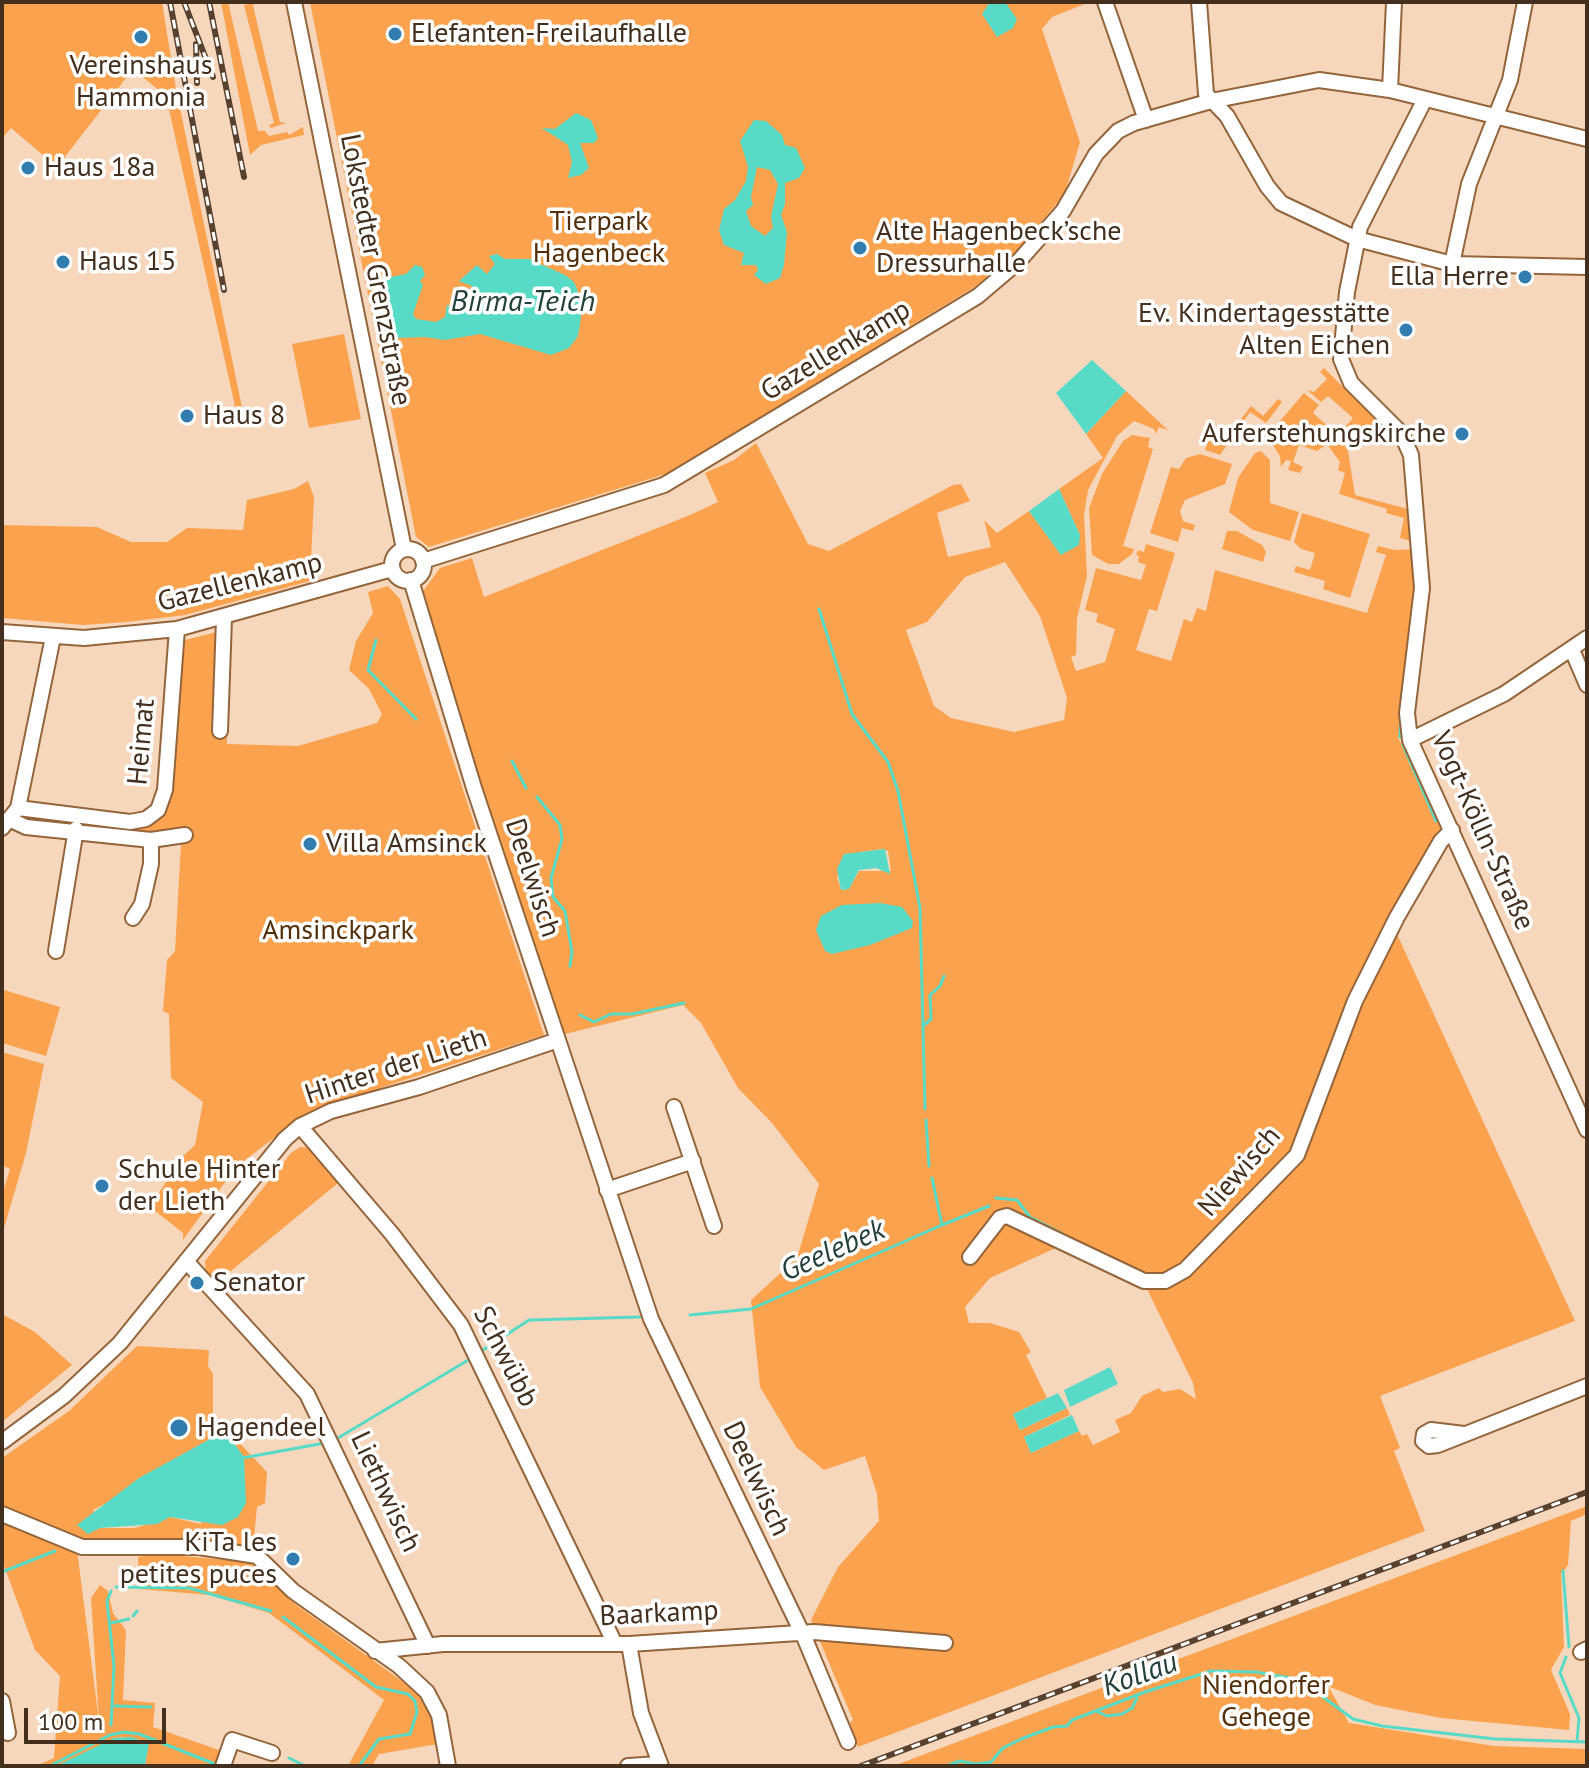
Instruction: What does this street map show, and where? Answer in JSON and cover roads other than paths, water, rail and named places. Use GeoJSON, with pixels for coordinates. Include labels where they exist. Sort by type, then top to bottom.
{"type":"FeatureCollection","features":[{"type":"Feature","properties":{"kind":"street","name":"Lokstedter Grenzstraße"},"geometry":{"type":"LineString","coordinates":[[294,2],[404,549]]}},
{"type":"Feature","properties":{"kind":"street"},"geometry":{"type":"LineString","coordinates":[[1105,2],[1146,120]]}},
{"type":"Feature","properties":{"kind":"street"},"geometry":{"type":"LineString","coordinates":[[1199,2],[1205,88],[1211,101],[1227,116],[1267,186],[1281,203],[1357,239],[1452,264],[1587,267]]}},
{"type":"Feature","properties":{"kind":"street"},"geometry":{"type":"LineString","coordinates":[[1390,90],[1394,2]]}},
{"type":"Feature","properties":{"kind":"street"},"geometry":{"type":"LineString","coordinates":[[1452,264],[1464,202],[1512,73],[1525,2]]}},
{"type":"Feature","properties":{"kind":"street","name":"Gazellenkamp"},"geometry":{"type":"LineString","coordinates":[[423,561],[648,491],[697,467],[998,280],[1027,253],[1063,211],[1104,144],[1125,127],[1211,101],[1310,80],[1390,90],[1424,101],[1587,138]]}},
{"type":"Feature","properties":{"kind":"street","name":"Vogt-Kölln-Straße"},"geometry":{"type":"LineString","coordinates":[[1424,101],[1357,239],[1343,319],[1343,366],[1354,388],[1401,433],[1412,462],[1422,588],[1407,713],[1410,740],[1587,1130]]}},
{"type":"Feature","properties":{"kind":"street"},"geometry":{"type":"LineString","coordinates":[[404,549],[416,551],[423,561],[421,573],[411,580],[400,578],[392,569],[394,556],[404,549]]}},
{"type":"Feature","properties":{"kind":"street","name":"Gazellenkamp"},"geometry":{"type":"LineString","coordinates":[[2,632],[100,637],[177,629],[224,619],[392,569]]}},
{"type":"Feature","properties":{"kind":"street","name":"Deelwisch"},"geometry":{"type":"LineString","coordinates":[[411,580],[470,775],[651,1319],[802,1632],[848,1742]]}},
{"type":"Feature","properties":{"kind":"street"},"geometry":{"type":"LineString","coordinates":[[220,731],[224,619]]}},
{"type":"Feature","properties":{"kind":"street","name":"Heimat"},"geometry":{"type":"LineString","coordinates":[[10,819],[130,822],[146,819],[158,810],[165,790],[177,629]]}},
{"type":"Feature","properties":{"kind":"street"},"geometry":{"type":"LineString","coordinates":[[53,637],[10,819],[26,827],[76,829],[151,840],[185,835]]}},
{"type":"Feature","properties":{"kind":"street"},"geometry":{"type":"LineString","coordinates":[[1410,740],[1479,708],[1587,638]]}},
{"type":"Feature","properties":{"kind":"street"},"geometry":{"type":"LineString","coordinates":[[1572,650],[1587,685]]}},
{"type":"Feature","properties":{"kind":"street"},"geometry":{"type":"LineString","coordinates":[[56,951],[76,829]]}},
{"type":"Feature","properties":{"kind":"street","name":"Niewisch"},"geometry":{"type":"LineString","coordinates":[[970,1257],[1000,1218],[1007,1216],[1144,1281],[1165,1281],[1185,1270],[1297,1155],[1355,1001],[1397,917],[1441,841],[1452,830]]}},
{"type":"Feature","properties":{"kind":"street"},"geometry":{"type":"LineString","coordinates":[[133,918],[142,904],[151,864],[151,840]]}},
{"type":"Feature","properties":{"kind":"street","name":"Hinter der Lieth"},"geometry":{"type":"LineString","coordinates":[[2,1442],[64,1396],[102,1360],[285,1139],[300,1126],[320,1115],[419,1087],[558,1040]]}},
{"type":"Feature","properties":{"kind":"street"},"geometry":{"type":"LineString","coordinates":[[674,1107],[714,1226]]}},
{"type":"Feature","properties":{"kind":"street","name":"Schwübb"},"geometry":{"type":"LineString","coordinates":[[300,1126],[444,1298],[461,1325],[622,1644],[638,1702],[661,1765]]}},
{"type":"Feature","properties":{"kind":"street"},"geometry":{"type":"LineString","coordinates":[[607,1190],[693,1161]]}},
{"type":"Feature","properties":{"kind":"street","name":"Liethwisch"},"geometry":{"type":"LineString","coordinates":[[186,1261],[307,1394],[321,1416],[428,1646]]}},
{"type":"Feature","properties":{"kind":"street"},"geometry":{"type":"LineString","coordinates":[[1464,1434],[1587,1386]]}},
{"type":"Feature","properties":{"kind":"street"},"geometry":{"type":"LineString","coordinates":[[2,1514],[82,1547],[124,1550],[199,1547],[257,1556],[293,1591],[399,1666],[435,1703],[448,1766]]}},
{"type":"Feature","properties":{"kind":"street","name":"Baarkamp"},"geometry":{"type":"LineString","coordinates":[[375,1651],[428,1646],[622,1644],[802,1632],[945,1643]]}},
{"type":"Feature","properties":{"kind":"street"},"geometry":{"type":"LineString","coordinates":[[2,1701],[8,1733]]}},
{"type":"Feature","properties":{"kind":"street"},"geometry":{"type":"LineString","coordinates":[[224,1762],[232,1740],[272,1753]]}},
{"type":"Feature","properties":{"kind":"street"},"geometry":{"type":"LineString","coordinates":[[628,1766],[661,1765]]}},
{"type":"Feature","properties":{"kind":"water"},"geometry":{"type":"Polygon","coordinates":[[[990,2],[1005,2],[1017,19],[1013,28],[997,37],[982,14],[990,2]]]}},
{"type":"Feature","properties":{"kind":"water"},"geometry":{"type":"Polygon","coordinates":[[[576,113],[591,120],[598,138],[594,143],[580,143],[589,168],[581,175],[568,178],[572,162],[568,145],[542,128],[555,129],[576,113]]]}},
{"type":"Feature","properties":{"kind":"water"},"geometry":{"type":"Polygon","coordinates":[[[754,120],[766,121],[782,135],[785,145],[796,148],[805,168],[799,178],[785,183],[785,204],[781,215],[787,232],[784,265],[780,278],[766,284],[754,275],[758,270],[756,265],[741,265],[744,253],[724,245],[719,230],[724,209],[735,200],[746,181],[748,167],[740,141],[754,120]],[[757,167],[751,197],[753,205],[746,211],[751,226],[765,236],[773,228],[771,217],[778,184],[770,170],[757,167]]]}},
{"type":"Feature","properties":{"kind":"water","name":"Birma-Teich"},"geometry":{"type":"Polygon","coordinates":[[[497,254],[505,259],[529,259],[574,282],[581,299],[581,317],[578,336],[569,348],[551,355],[480,334],[445,340],[397,338],[386,329],[381,287],[386,278],[406,274],[415,265],[422,267],[425,275],[420,281],[423,285],[413,314],[416,319],[436,322],[445,317],[447,305],[464,311],[472,286],[459,281],[477,265],[487,274],[495,264],[489,256],[497,254]]]}},
{"type":"Feature","properties":{"kind":"water"},"geometry":{"type":"Polygon","coordinates":[[[1092,360],[1126,391],[1086,434],[1056,393],[1092,360]]]}},
{"type":"Feature","properties":{"kind":"water"},"geometry":{"type":"Polygon","coordinates":[[[1059,489],[1080,535],[1079,545],[1061,555],[1029,511],[1059,489]]]}},
{"type":"Feature","properties":{"kind":"water"},"geometry":{"type":"Polygon","coordinates":[[[885,849],[890,874],[876,868],[859,870],[849,889],[841,890],[837,869],[844,854],[885,849]]]}},
{"type":"Feature","properties":{"kind":"water"},"geometry":{"type":"Polygon","coordinates":[[[880,903],[902,907],[913,921],[912,928],[870,945],[832,954],[825,951],[816,930],[821,916],[842,905],[880,903]]]}},
{"type":"Feature","properties":{"kind":"water"},"geometry":{"type":"Polygon","coordinates":[[[1110,1367],[1118,1384],[1070,1407],[1064,1390],[1110,1367]]]}},
{"type":"Feature","properties":{"kind":"water"},"geometry":{"type":"Polygon","coordinates":[[[1058,1393],[1067,1408],[1020,1430],[1013,1414],[1058,1393]]]}},
{"type":"Feature","properties":{"kind":"water"},"geometry":{"type":"Polygon","coordinates":[[[1072,1415],[1079,1431],[1031,1453],[1024,1437],[1072,1415]]]}},
{"type":"Feature","properties":{"kind":"water"},"geometry":{"type":"Polygon","coordinates":[[[221,1433],[229,1436],[244,1457],[246,1503],[238,1517],[222,1525],[170,1517],[157,1524],[100,1528],[88,1534],[77,1525],[139,1478],[221,1433]]]}},
{"type":"Feature","properties":{"kind":"water"},"geometry":{"type":"Polygon","coordinates":[[[131,1737],[149,1743],[145,1766],[56,1766],[114,1738],[131,1737]]]}},
{"type":"Feature","properties":{"kind":"waterway"},"geometry":{"type":"LineString","coordinates":[[819,609],[852,714],[888,762],[898,791],[920,908],[925,1109]]}},
{"type":"Feature","properties":{"kind":"waterway"},"geometry":{"type":"LineString","coordinates":[[376,640],[368,670],[416,719]]}},
{"type":"Feature","properties":{"kind":"waterway"},"geometry":{"type":"LineString","coordinates":[[1403,687],[1405,675]]}},
{"type":"Feature","properties":{"kind":"waterway"},"geometry":{"type":"LineString","coordinates":[[1494,691],[1508,683]]}},
{"type":"Feature","properties":{"kind":"waterway"},"geometry":{"type":"LineString","coordinates":[[1400,737],[1402,694]]}},
{"type":"Feature","properties":{"kind":"waterway"},"geometry":{"type":"LineString","coordinates":[[1403,745],[1436,821]]}},
{"type":"Feature","properties":{"kind":"waterway"},"geometry":{"type":"LineString","coordinates":[[512,761],[526,788]]}},
{"type":"Feature","properties":{"kind":"waterway","name":"Geelebek"},"geometry":{"type":"LineString","coordinates":[[537,797],[560,825],[562,839],[551,878],[553,897],[565,911],[572,952],[570,966]]}},
{"type":"Feature","properties":{"kind":"waterway"},"geometry":{"type":"LineString","coordinates":[[923,1026],[931,1019],[930,995],[940,986],[944,976]]}},
{"type":"Feature","properties":{"kind":"waterway"},"geometry":{"type":"LineString","coordinates":[[580,1015],[594,1022],[611,1014],[632,1014],[684,1003]]}},
{"type":"Feature","properties":{"kind":"waterway"},"geometry":{"type":"LineString","coordinates":[[926,1120],[929,1166]]}},
{"type":"Feature","properties":{"kind":"waterway","name":"Geelebek"},"geometry":{"type":"LineString","coordinates":[[690,1315],[751,1309],[942,1225],[932,1178]]}},
{"type":"Feature","properties":{"kind":"waterway"},"geometry":{"type":"LineString","coordinates":[[996,1198],[1017,1200],[1030,1217],[1063,1234]]}},
{"type":"Feature","properties":{"kind":"waterway"},"geometry":{"type":"LineString","coordinates":[[942,1225],[989,1206]]}},
{"type":"Feature","properties":{"kind":"waterway","name":"Geelebek"},"geometry":{"type":"LineString","coordinates":[[483,1350],[529,1320],[640,1317]]}},
{"type":"Feature","properties":{"kind":"waterway","name":"Geelebek"},"geometry":{"type":"LineString","coordinates":[[338,1438],[470,1359]]}},
{"type":"Feature","properties":{"kind":"waterway","name":"Geelebek"},"geometry":{"type":"LineString","coordinates":[[242,1458],[325,1443]]}},
{"type":"Feature","properties":{"kind":"waterway","name":"Geelebek"},"geometry":{"type":"LineString","coordinates":[[2,1572],[55,1551]]}},
{"type":"Feature","properties":{"kind":"waterway"},"geometry":{"type":"LineString","coordinates":[[1563,1571],[1569,1647]]}},
{"type":"Feature","properties":{"kind":"waterway"},"geometry":{"type":"LineString","coordinates":[[116,1587],[189,1588],[271,1611]]}},
{"type":"Feature","properties":{"kind":"waterway"},"geometry":{"type":"LineString","coordinates":[[111,1591],[107,1601],[114,1666],[111,1725]]}},
{"type":"Feature","properties":{"kind":"waterway"},"geometry":{"type":"LineString","coordinates":[[133,1616],[137,1611]]}},
{"type":"Feature","properties":{"kind":"waterway"},"geometry":{"type":"LineString","coordinates":[[283,1617],[376,1687],[408,1694],[415,1701],[417,1712],[410,1734],[379,1739],[359,1766]]}},
{"type":"Feature","properties":{"kind":"waterway"},"geometry":{"type":"LineString","coordinates":[[111,1623],[129,1619]]}},
{"type":"Feature","properties":{"kind":"waterway"},"geometry":{"type":"LineString","coordinates":[[1566,1657],[1560,1673],[1579,1718],[1577,1742]]}},
{"type":"Feature","properties":{"kind":"waterway","name":"Kollau"},"geometry":{"type":"LineString","coordinates":[[946,1766],[960,1761],[976,1764],[991,1762],[1003,1748],[1021,1739],[1053,1727],[1067,1726],[1072,1720],[1145,1692],[1211,1671],[1256,1672],[1290,1678],[1308,1686],[1353,1719],[1382,1726],[1495,1739],[1587,1742]]}},
{"type":"Feature","properties":{"kind":"waterway"},"geometry":{"type":"LineString","coordinates":[[1098,1712],[1107,1716],[1122,1714],[1132,1708],[1137,1698]]}},
{"type":"Feature","properties":{"kind":"waterway"},"geometry":{"type":"LineString","coordinates":[[115,1706],[151,1707]]}},
{"type":"Feature","properties":{"kind":"waterway"},"geometry":{"type":"LineString","coordinates":[[50,1766],[110,1735],[124,1732],[139,1734],[215,1764]]}},
{"type":"Feature","properties":{"kind":"waterway"},"geometry":{"type":"LineString","coordinates":[[289,1758],[305,1766]]}},
{"type":"Feature","properties":{"kind":"railway"},"geometry":{"type":"LineString","coordinates":[[170,2],[224,290]]}},
{"type":"Feature","properties":{"kind":"railway"},"geometry":{"type":"LineString","coordinates":[[184,2],[213,77]]}},
{"type":"Feature","properties":{"kind":"railway"},"geometry":{"type":"LineString","coordinates":[[209,2],[244,177]]}},
{"type":"Feature","properties":{"kind":"railway"},"geometry":{"type":"LineString","coordinates":[[196,44],[197,83]]}},
{"type":"Feature","properties":{"kind":"railway"},"geometry":{"type":"LineString","coordinates":[[861,1766],[1587,1492]]}},
{"type":"Feature","properties":{"kind":"place","name":"Elefanten-Freilaufhalle"},"geometry":{"type":"Point","coordinates":[395,34]}},
{"type":"Feature","properties":{"kind":"place","name":"Vereinshaus Hammonia"},"geometry":{"type":"Point","coordinates":[141,37]}},
{"type":"Feature","properties":{"kind":"place","name":"Haus 18a"},"geometry":{"type":"Point","coordinates":[28,168]}},
{"type":"Feature","properties":{"kind":"place","name":"Alte Hagenbeck’sche Dressurhalle"},"geometry":{"type":"Point","coordinates":[860,248]}},
{"type":"Feature","properties":{"kind":"place","name":"Haus 15"},"geometry":{"type":"Point","coordinates":[63,262]}},
{"type":"Feature","properties":{"kind":"place","name":"Ella Herre"},"geometry":{"type":"Point","coordinates":[1525,277]}},
{"type":"Feature","properties":{"kind":"place","name":"Ev. Kindertagesstätte Alten Eichen"},"geometry":{"type":"Point","coordinates":[1406,330]}},
{"type":"Feature","properties":{"kind":"place","name":"Haus 8"},"geometry":{"type":"Point","coordinates":[187,416]}},
{"type":"Feature","properties":{"kind":"place","name":"Auferstehungskirche"},"geometry":{"type":"Point","coordinates":[1462,434]}},
{"type":"Feature","properties":{"kind":"place","name":"Villa Amsinck"},"geometry":{"type":"Point","coordinates":[310,844]}},
{"type":"Feature","properties":{"kind":"place","name":"Schule Hinter der Lieth"},"geometry":{"type":"Point","coordinates":[102,1186]}},
{"type":"Feature","properties":{"kind":"place","name":"Senator"},"geometry":{"type":"Point","coordinates":[197,1283]}},
{"type":"Feature","properties":{"kind":"place","name":"Hagendeel"},"geometry":{"type":"Point","coordinates":[179,1428]}},
{"type":"Feature","properties":{"kind":"place","name":"KiTa les petites puces"},"geometry":{"type":"Point","coordinates":[293,1559]}},
{"type":"Feature","properties":{"kind":"park label","name":"Tierpark Hagenbeck"},"geometry":{"type":"Point","coordinates":[599,238]}},
{"type":"Feature","properties":{"kind":"park label","name":"Amsinckpark"},"geometry":{"type":"Point","coordinates":[338,931]}},
{"type":"Feature","properties":{"kind":"park label","name":"Niendorfer Gehege"},"geometry":{"type":"Point","coordinates":[1266,1702]}}]}
